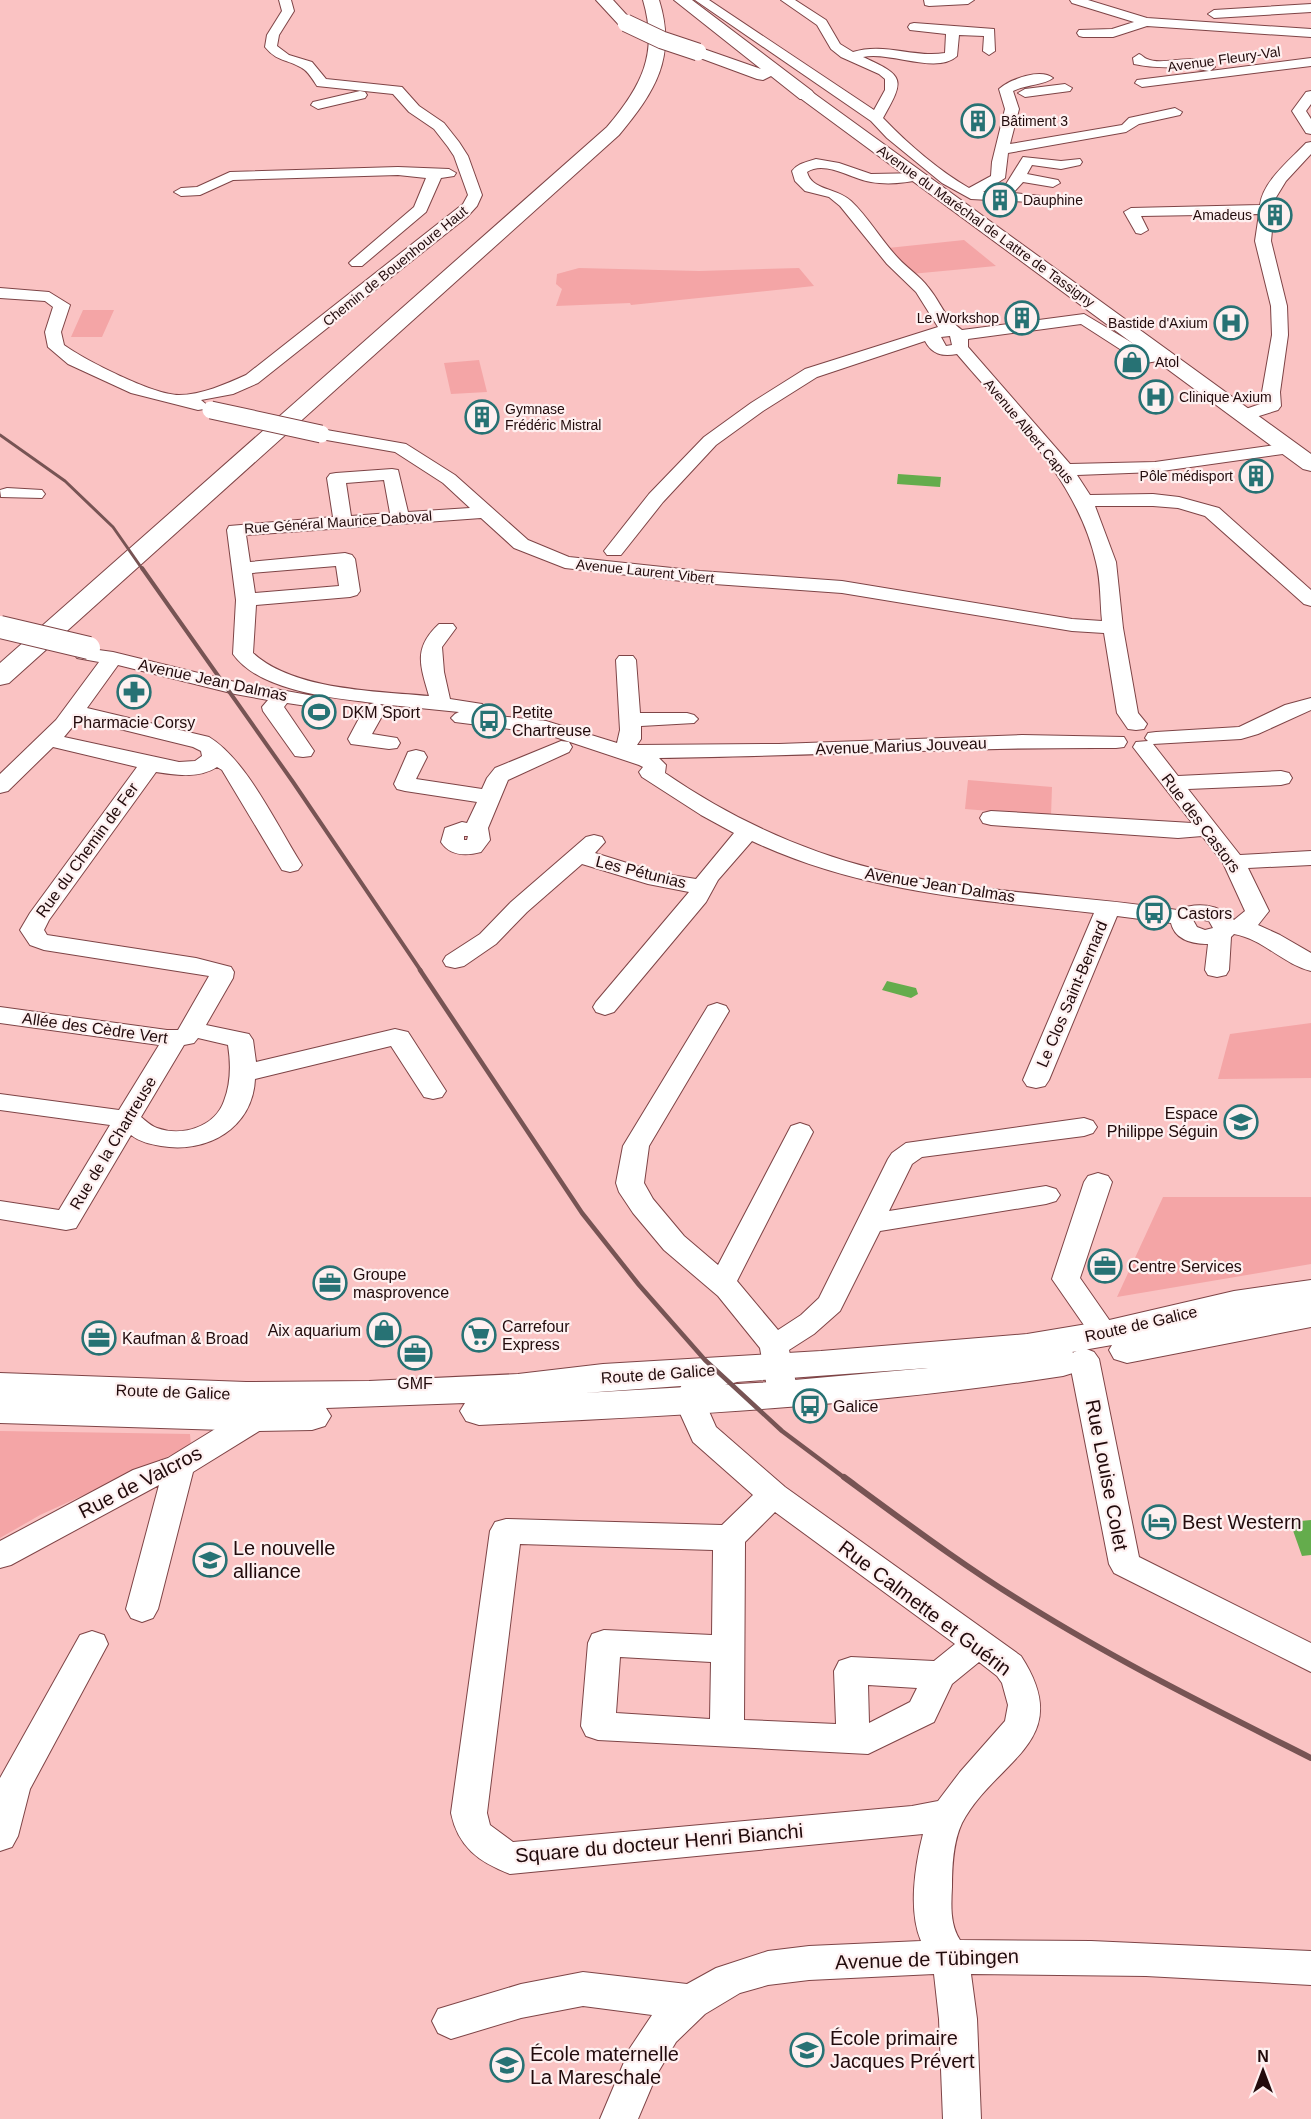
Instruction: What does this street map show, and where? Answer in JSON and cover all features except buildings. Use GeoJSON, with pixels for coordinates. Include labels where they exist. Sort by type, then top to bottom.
{"type":"FeatureCollection","features":[{"type":"Feature","properties":{"kind":"highway"},"geometry":{"type":"LineString","coordinates":[[604,0],[626,23],[647,34],[750,69],[806,95]]}},
{"type":"Feature","properties":{"kind":"highway"},"geometry":{"type":"LineString","coordinates":[[161,506],[517,196],[604,117],[623,91],[639,56],[640,21],[633,0]]}},
{"type":"Feature","properties":{"kind":"highway"},"geometry":{"type":"LineString","coordinates":[[0,677],[613,130],[632,110],[655,69],[659,33],[657,14],[651,0]]}},
{"type":"Feature","properties":{"kind":"highway"},"geometry":{"type":"LineString","coordinates":[[682,0],[806,95]]}},
{"type":"Feature","properties":{"kind":"highway"},"geometry":{"type":"LineString","coordinates":[[0,647],[36,615]]}},
{"type":"Feature","properties":{"kind":"main road","name":"Avenue du Maréchal de Lattre de Tassigny"},"geometry":{"type":"LineString","coordinates":[[806,95],[918,176],[963,198],[1155,357],[1311,464]]}},
{"type":"Feature","properties":{"kind":"main road","name":"Route de Galice"},"geometry":{"type":"LineString","coordinates":[[0,1386],[262,1406],[369,1394],[518,1387],[603,1377],[771,1368],[994,1373],[1095,1347],[1234,1303],[1311,1292]]}},
{"type":"Feature","properties":{"kind":"main road","name":"Route de Galice"},"geometry":{"type":"LineString","coordinates":[[1095,1347],[1311,1314]]}},
{"type":"Feature","properties":{"kind":"main road","name":"Route de Galice"},"geometry":{"type":"LineString","coordinates":[[0,1409],[262,1406],[486,1410],[689,1400],[771,1368]]}},
{"type":"Feature","properties":{"kind":"street"},"geometry":{"type":"LineString","coordinates":[[285,0],[288,10],[273,34],[270,47],[284,58],[307,65],[322,83],[346,87],[383,87]]}},
{"type":"Feature","properties":{"kind":"street"},"geometry":{"type":"LineString","coordinates":[[701,0],[876,118],[892,135],[947,180],[963,198]]}},
{"type":"Feature","properties":{"kind":"street"},"geometry":{"type":"LineString","coordinates":[[787,0],[822,23],[835,46],[891,78],[892,90],[876,118]]}},
{"type":"Feature","properties":{"kind":"street"},"geometry":{"type":"LineString","coordinates":[[929,2],[968,0]]}},
{"type":"Feature","properties":{"kind":"street"},"geometry":{"type":"LineString","coordinates":[[1076,0],[1146,22],[1311,33]]}},
{"type":"Feature","properties":{"kind":"street"},"geometry":{"type":"LineString","coordinates":[[1214,14],[1311,8]]}},
{"type":"Feature","properties":{"kind":"street"},"geometry":{"type":"LineString","coordinates":[[1083,33],[1113,33],[1146,22]]}},
{"type":"Feature","properties":{"kind":"street"},"geometry":{"type":"LineString","coordinates":[[914,27],[990,32],[989,51]]}},
{"type":"Feature","properties":{"kind":"street"},"geometry":{"type":"LineString","coordinates":[[852,57],[873,50],[927,59],[951,56],[957,29]]}},
{"type":"Feature","properties":{"kind":"street"},"geometry":{"type":"LineString","coordinates":[[1139,58],[1139,61],[1151,64],[1198,63],[1223,74]]}},
{"type":"Feature","properties":{"kind":"street"},"geometry":{"type":"LineString","coordinates":[[870,64],[885,61],[902,69]]}},
{"type":"Feature","properties":{"kind":"street","name":"Avenue Fleury-Val"},"geometry":{"type":"LineString","coordinates":[[1142,84],[1311,62]]}},
{"type":"Feature","properties":{"kind":"street"},"geometry":{"type":"LineString","coordinates":[[963,198],[998,178],[1012,109],[1006,89],[1022,81],[1046,78]]}},
{"type":"Feature","properties":{"kind":"street"},"geometry":{"type":"LineString","coordinates":[[318,105],[358,96],[383,87]]}},
{"type":"Feature","properties":{"kind":"street","name":"Chemin de Bouenhoure Haut"},"geometry":{"type":"LineString","coordinates":[[182,399],[227,390],[252,379],[351,303],[470,206],[475,195],[461,156],[439,126],[414,110],[397,90],[383,87]]}},
{"type":"Feature","properties":{"kind":"street"},"geometry":{"type":"LineString","coordinates":[[1012,109],[1025,108],[1021,93],[1065,88]]}},
{"type":"Feature","properties":{"kind":"street"},"geometry":{"type":"LineString","coordinates":[[1311,95],[1299,111],[1311,130]]}},
{"type":"Feature","properties":{"kind":"street"},"geometry":{"type":"LineString","coordinates":[[1002,150],[1126,128],[1134,121],[1175,112]]}},
{"type":"Feature","properties":{"kind":"street"},"geometry":{"type":"LineString","coordinates":[[1004,196],[1020,177],[1019,172],[1028,160],[1028,155],[1135,131]]}},
{"type":"Feature","properties":{"kind":"street"},"geometry":{"type":"LineString","coordinates":[[1243,416],[1272,406],[1271,392],[1280,335],[1279,306],[1263,241],[1268,199],[1275,187],[1311,146]]}},
{"type":"Feature","properties":{"kind":"street"},"geometry":{"type":"LineString","coordinates":[[1028,160],[1061,165],[1075,162]]}},
{"type":"Feature","properties":{"kind":"street","name":"Avenue Albert Capus"},"geometry":{"type":"LineString","coordinates":[[918,176],[884,180],[867,178],[829,164],[804,166],[799,171],[802,182],[810,188],[834,194],[861,220],[892,261],[922,289],[947,337],[1066,470],[1084,501],[1106,562],[1113,628],[1133,732]]}},
{"type":"Feature","properties":{"kind":"street"},"geometry":{"type":"LineString","coordinates":[[1290,170],[1308,173]]}},
{"type":"Feature","properties":{"kind":"street"},"geometry":{"type":"LineString","coordinates":[[181,192],[200,191],[230,176],[398,171],[435,174],[468,172]]}},
{"type":"Feature","properties":{"kind":"street"},"geometry":{"type":"LineString","coordinates":[[357,263],[421,209],[435,174]]}},
{"type":"Feature","properties":{"kind":"street"},"geometry":{"type":"LineString","coordinates":[[1020,177],[1053,183]]}},
{"type":"Feature","properties":{"kind":"street"},"geometry":{"type":"LineString","coordinates":[[963,198],[1004,196],[1045,200]]}},
{"type":"Feature","properties":{"kind":"street"},"geometry":{"type":"LineString","coordinates":[[1141,230],[1131,212],[1267,209]]}},
{"type":"Feature","properties":{"kind":"street","name":"Avenue Laurent Vibert"},"geometry":{"type":"LineString","coordinates":[[0,293],[49,297],[57,301],[62,305],[53,332],[56,347],[74,360],[136,389],[182,399],[211,410],[321,434],[400,448],[449,479],[521,544],[566,562],[634,571],[842,587],[1072,625],[1113,628]]}},
{"type":"Feature","properties":{"kind":"street"},"geometry":{"type":"LineString","coordinates":[[566,562],[614,551],[656,498],[710,441],[757,407],[811,373],[879,350],[947,337],[1084,319],[1155,357]]}},
{"type":"Feature","properties":{"kind":"street"},"geometry":{"type":"LineString","coordinates":[[1066,470],[1155,467],[1290,448]]}},
{"type":"Feature","properties":{"kind":"street"},"geometry":{"type":"LineString","coordinates":[[343,522],[336,478],[392,474],[400,518]]}},
{"type":"Feature","properties":{"kind":"street"},"geometry":{"type":"LineString","coordinates":[[4,491],[36,494]]}},
{"type":"Feature","properties":{"kind":"street"},"geometry":{"type":"LineString","coordinates":[[1084,501],[1153,500],[1179,503],[1212,512],[1311,600]]}},
{"type":"Feature","properties":{"kind":"street","name":"Rue Général Maurice Daboval"},"geometry":{"type":"LineString","coordinates":[[242,645],[246,600],[237,530],[484,512]]}},
{"type":"Feature","properties":{"kind":"street"},"geometry":{"type":"LineString","coordinates":[[614,551],[634,571]]}},
{"type":"Feature","properties":{"kind":"street"},"geometry":{"type":"LineString","coordinates":[[243,567],[345,559],[350,591],[246,600]]}},
{"type":"Feature","properties":{"kind":"street","name":"Avenue Jean Dalmas"},"geometry":{"type":"LineString","coordinates":[[0,627],[235,688],[375,709],[524,723],[558,730],[562,743]]}},
{"type":"Feature","properties":{"kind":"street"},"geometry":{"type":"LineString","coordinates":[[441,703],[435,684],[431,647],[433,641],[446,628]]}},
{"type":"Feature","properties":{"kind":"street","name":"Avenue Jean Dalmas"},"geometry":{"type":"LineString","coordinates":[[0,633],[86,651]]}},
{"type":"Feature","properties":{"kind":"street","name":"Avenue Jean Dalmas"},"geometry":{"type":"LineString","coordinates":[[242,645],[247,660],[255,667],[280,678],[341,692],[441,703]]}},
{"type":"Feature","properties":{"kind":"street"},"geometry":{"type":"LineString","coordinates":[[0,786],[50,740],[114,658]]}},
{"type":"Feature","properties":{"kind":"street"},"geometry":{"type":"LineString","coordinates":[[624,752],[630,739],[631,720],[626,660]]}},
{"type":"Feature","properties":{"kind":"street"},"geometry":{"type":"LineString","coordinates":[[282,696],[273,707],[274,711],[303,751]]}},
{"type":"Feature","properties":{"kind":"street"},"geometry":{"type":"LineString","coordinates":[[441,703],[475,708],[485,720]]}},
{"type":"Feature","properties":{"kind":"street"},"geometry":{"type":"LineString","coordinates":[[441,703],[499,703],[516,712],[524,723]]}},
{"type":"Feature","properties":{"kind":"street","name":"Avenue Marius Jouveau"},"geometry":{"type":"LineString","coordinates":[[624,752],[780,750],[1022,741],[1133,732],[1185,736],[1241,734],[1254,730],[1281,713],[1311,704]]}},
{"type":"Feature","properties":{"kind":"street"},"geometry":{"type":"LineString","coordinates":[[375,709],[359,739],[389,743]]}},
{"type":"Feature","properties":{"kind":"street"},"geometry":{"type":"LineString","coordinates":[[74,711],[201,742],[211,748],[213,754],[230,766],[290,864]]}},
{"type":"Feature","properties":{"kind":"street"},"geometry":{"type":"LineString","coordinates":[[631,720],[687,719]]}},
{"type":"Feature","properties":{"kind":"street","name":"Avenue Jean Dalmas"},"geometry":{"type":"LineString","coordinates":[[485,720],[562,743],[638,771],[653,771],[680,793],[748,830],[823,862],[905,883],[1181,918],[1181,926],[1199,937],[1227,930]]}},
{"type":"Feature","properties":{"kind":"street","name":"Rue des Castors"},"geometry":{"type":"LineString","coordinates":[[1133,732],[1234,862],[1257,912],[1253,918],[1227,930]]}},
{"type":"Feature","properties":{"kind":"street","name":"Avenue Jean Dalmas"},"geometry":{"type":"LineString","coordinates":[[562,743],[583,738],[647,759],[655,765],[653,771]]}},
{"type":"Feature","properties":{"kind":"street","name":"Rue du Chemin de Fer"},"geometry":{"type":"LineString","coordinates":[[50,740],[150,764],[193,768],[208,763],[213,754]]}},
{"type":"Feature","properties":{"kind":"street"},"geometry":{"type":"LineString","coordinates":[[476,829],[502,773],[562,743]]}},
{"type":"Feature","properties":{"kind":"street","name":"Avenue Marius Jouveau"},"geometry":{"type":"LineString","coordinates":[[653,771],[676,769],[702,758],[780,750]]}},
{"type":"Feature","properties":{"kind":"street"},"geometry":{"type":"LineString","coordinates":[[416,757],[405,784],[489,797]]}},
{"type":"Feature","properties":{"kind":"street","name":"Rue du Chemin de Fer"},"geometry":{"type":"LineString","coordinates":[[150,764],[38,918],[32,930],[38,940],[44,943],[212,968],[222,972],[221,978],[185,1034]]}},
{"type":"Feature","properties":{"kind":"street"},"geometry":{"type":"LineString","coordinates":[[1173,783],[1281,778]]}},
{"type":"Feature","properties":{"kind":"street"},"geometry":{"type":"LineString","coordinates":[[991,818],[1178,831],[1208,829]]}},
{"type":"Feature","properties":{"kind":"street"},"geometry":{"type":"LineString","coordinates":[[605,1007],[698,897],[727,854],[748,830]]}},
{"type":"Feature","properties":{"kind":"street","name":"Les Pétunias"},"geometry":{"type":"LineString","coordinates":[[455,961],[488,939],[519,907],[587,849],[656,879],[703,887]]}},
{"type":"Feature","properties":{"kind":"street"},"geometry":{"type":"LineString","coordinates":[[1234,862],[1311,858]]}},
{"type":"Feature","properties":{"kind":"street","name":"Le Clos Saint-Bernard"},"geometry":{"type":"LineString","coordinates":[[1036,1080],[1104,922],[1107,908]]}},
{"type":"Feature","properties":{"kind":"street"},"geometry":{"type":"LineString","coordinates":[[1217,970],[1220,943],[1227,930],[1266,937],[1311,964]]}},
{"type":"Feature","properties":{"kind":"street"},"geometry":{"type":"LineString","coordinates":[[717,1011],[636,1146],[630,1183],[633,1192],[674,1242],[722,1284],[771,1368],[796,1334],[814,1321],[830,1304],[902,1159],[915,1149],[1084,1127]]}},
{"type":"Feature","properties":{"kind":"street","name":"Allée des Cèdre Vert"},"geometry":{"type":"LineString","coordinates":[[0,1015],[240,1040],[245,1073]]}},
{"type":"Feature","properties":{"kind":"street","name":"Rue de la Chartreuse"},"geometry":{"type":"LineString","coordinates":[[0,1210],[66,1221],[126,1120],[185,1034]]}},
{"type":"Feature","properties":{"kind":"street"},"geometry":{"type":"LineString","coordinates":[[0,1102],[126,1120],[150,1135],[182,1140],[209,1135],[220,1127],[237,1105],[245,1073],[395,1037],[399,1038],[433,1091]]}},
{"type":"Feature","properties":{"kind":"street"},"geometry":{"type":"LineString","coordinates":[[722,1284],[800,1132]]}},
{"type":"Feature","properties":{"kind":"street"},"geometry":{"type":"LineString","coordinates":[[1095,1347],[1066,1279],[1098,1182]]}},
{"type":"Feature","properties":{"kind":"street"},"geometry":{"type":"LineString","coordinates":[[870,1223],[1046,1195]]}},
{"type":"Feature","properties":{"kind":"street","name":"Rue Louise Colet"},"geometry":{"type":"LineString","coordinates":[[1095,1347],[1125,1564],[1311,1658]]}},
{"type":"Feature","properties":{"kind":"street","name":"Rue Calmette et Guérin"},"geometry":{"type":"LineString","coordinates":[[689,1400],[704,1434],[774,1495],[980,1643],[1010,1666],[1022,1684],[1025,1706],[1019,1731],[971,1783],[947,1815],[939,1838],[935,1868],[935,1924],[937,1935],[950,1957]]}},
{"type":"Feature","properties":{"kind":"street","name":"Rue de Valcros"},"geometry":{"type":"LineString","coordinates":[[0,1556],[144,1478],[178,1466],[262,1406]]}},
{"type":"Feature","properties":{"kind":"street"},"geometry":{"type":"LineString","coordinates":[[142,1609],[178,1466]]}},
{"type":"Feature","properties":{"kind":"street"},"geometry":{"type":"LineString","coordinates":[[727,1734],[729,1538],[765,1502]]}},
{"type":"Feature","properties":{"kind":"street","name":"Square du docteur Henri Bianchi"},"geometry":{"type":"LineString","coordinates":[[729,1538],[506,1531],[469,1813],[471,1829],[483,1844],[510,1858],[900,1822],[947,1815]]}},
{"type":"Feature","properties":{"kind":"street"},"geometry":{"type":"LineString","coordinates":[[728,1649],[604,1643],[598,1726],[868,1740],[922,1712],[940,1675],[980,1643]]}},
{"type":"Feature","properties":{"kind":"street"},"geometry":{"type":"LineString","coordinates":[[0,1836],[13,1786],[92,1644]]}},
{"type":"Feature","properties":{"kind":"street"},"geometry":{"type":"LineString","coordinates":[[853,1739],[851,1671],[940,1675]]}},
{"type":"Feature","properties":{"kind":"street"},"geometry":{"type":"LineString","coordinates":[[950,1957],[958,2022],[962,2119]]}},
{"type":"Feature","properties":{"kind":"street","name":"Avenue de Tübingen"},"geometry":{"type":"LineString","coordinates":[[619,2119],[650,2045],[692,2002],[734,1977],[774,1968],[822,1963],[950,1957],[1178,1959],[1311,1971]]}},
{"type":"Feature","properties":{"kind":"street"},"geometry":{"type":"LineString","coordinates":[[451,2021],[521,2001],[583,1989],[692,2002]]}},
{"type":"Feature","properties":{"kind":"shaded area"},"geometry":{"type":"Polygon","coordinates":[[[964,240],[996,266],[911,274],[888,248],[964,240]]]}},
{"type":"Feature","properties":{"kind":"shaded area"},"geometry":{"type":"Polygon","coordinates":[[[579,268],[699,271],[799,268],[814,286],[631,305],[630,303],[556,306],[562,289],[556,284],[557,274],[579,268]]]}},
{"type":"Feature","properties":{"kind":"shaded area"},"geometry":{"type":"Polygon","coordinates":[[[83,310],[114,310],[102,337],[71,337],[83,310]]]}},
{"type":"Feature","properties":{"kind":"shaded area"},"geometry":{"type":"Polygon","coordinates":[[[479,360],[487,392],[451,394],[444,363],[479,360]]]}},
{"type":"Feature","properties":{"kind":"shaded area"},"geometry":{"type":"Polygon","coordinates":[[[898,474],[941,477],[940,487],[897,484],[898,474]]]}},
{"type":"Feature","properties":{"kind":"shaded area"},"geometry":{"type":"Polygon","coordinates":[[[968,780],[1052,787],[1051,816],[965,809],[968,780]]]}},
{"type":"Feature","properties":{"kind":"shaded area"},"geometry":{"type":"Polygon","coordinates":[[[887,981],[916,988],[918,994],[911,998],[882,990],[887,981]]]}},
{"type":"Feature","properties":{"kind":"shaded area"},"geometry":{"type":"Polygon","coordinates":[[[1311,1023],[1311,1078],[1218,1079],[1230,1034],[1311,1023]]]}},
{"type":"Feature","properties":{"kind":"shaded area"},"geometry":{"type":"Polygon","coordinates":[[[1163,1197],[1311,1197],[1311,1264],[1117,1297],[1163,1197]]]}},
{"type":"Feature","properties":{"kind":"shaded area"},"geometry":{"type":"Polygon","coordinates":[[[0,1431],[190,1434],[191,1446],[40,1515],[0,1538],[0,1431]]]}},
{"type":"Feature","properties":{"kind":"shaded area"},"geometry":{"type":"Polygon","coordinates":[[[1311,1520],[1311,1555],[1302,1556],[1290,1522],[1311,1520]]]}},
{"type":"Feature","properties":{"kind":"railway"},"geometry":{"type":"LineString","coordinates":[[0,435],[65,481],[113,527],[143,570]]}},
{"type":"Feature","properties":{"kind":"railway"},"geometry":{"type":"LineString","coordinates":[[142,568],[293,782],[421,971]]}},
{"type":"Feature","properties":{"kind":"railway"},"geometry":{"type":"LineString","coordinates":[[420,970],[582,1213],[639,1285],[705,1360],[782,1431],[846,1479]]}},
{"type":"Feature","properties":{"kind":"railway"},"geometry":{"type":"LineString","coordinates":[[844,1477],[966,1565],[1075,1634],[1141,1671],[1311,1758]]}},
{"type":"Feature","properties":{"kind":"place","name":"Bâtiment 3"},"geometry":{"type":"Point","coordinates":[978,121]}},
{"type":"Feature","properties":{"kind":"place","name":"Dauphine"},"geometry":{"type":"Point","coordinates":[1000,200]}},
{"type":"Feature","properties":{"kind":"place","name":"Amadeus"},"geometry":{"type":"Point","coordinates":[1275,215]}},
{"type":"Feature","properties":{"kind":"place","name":"Le Workshop"},"geometry":{"type":"Point","coordinates":[1022,318]}},
{"type":"Feature","properties":{"kind":"place","name":"Bastide d'Axium"},"geometry":{"type":"Point","coordinates":[1231,323]}},
{"type":"Feature","properties":{"kind":"place","name":"Atol"},"geometry":{"type":"Point","coordinates":[1132,362]}},
{"type":"Feature","properties":{"kind":"place","name":"Clinique Axium"},"geometry":{"type":"Point","coordinates":[1156,397]}},
{"type":"Feature","properties":{"kind":"place","name":"Gymnase Frédéric Mistral"},"geometry":{"type":"Point","coordinates":[482,417]}},
{"type":"Feature","properties":{"kind":"place","name":"Pôle médisport"},"geometry":{"type":"Point","coordinates":[1256,476]}},
{"type":"Feature","properties":{"kind":"place","name":"Pharmacie Corsy"},"geometry":{"type":"Point","coordinates":[134,692]}},
{"type":"Feature","properties":{"kind":"place","name":"DKM Sport"},"geometry":{"type":"Point","coordinates":[319,712]}},
{"type":"Feature","properties":{"kind":"place","name":"Petite Chartreuse"},"geometry":{"type":"Point","coordinates":[489,721]}},
{"type":"Feature","properties":{"kind":"place","name":"Castors"},"geometry":{"type":"Point","coordinates":[1154,913]}},
{"type":"Feature","properties":{"kind":"place","name":"Espace Philippe Séguin"},"geometry":{"type":"Point","coordinates":[1241,1122]}},
{"type":"Feature","properties":{"kind":"place","name":"Centre Services"},"geometry":{"type":"Point","coordinates":[1105,1266]}},
{"type":"Feature","properties":{"kind":"place","name":"Groupe masprovence"},"geometry":{"type":"Point","coordinates":[330,1283]}},
{"type":"Feature","properties":{"kind":"place","name":"Aix aquarium"},"geometry":{"type":"Point","coordinates":[384,1330]}},
{"type":"Feature","properties":{"kind":"place","name":"Carrefour Express"},"geometry":{"type":"Point","coordinates":[479,1335]}},
{"type":"Feature","properties":{"kind":"place","name":"Kaufman & Broad"},"geometry":{"type":"Point","coordinates":[99,1338]}},
{"type":"Feature","properties":{"kind":"place","name":"GMF"},"geometry":{"type":"Point","coordinates":[415,1353]}},
{"type":"Feature","properties":{"kind":"place","name":"Galice"},"geometry":{"type":"Point","coordinates":[810,1406]}},
{"type":"Feature","properties":{"kind":"place","name":"Best Western"},"geometry":{"type":"Point","coordinates":[1159,1522]}},
{"type":"Feature","properties":{"kind":"place","name":"Le nouvelle alliance"},"geometry":{"type":"Point","coordinates":[210,1560]}},
{"type":"Feature","properties":{"kind":"place","name":"École primaire Jacques Prévert"},"geometry":{"type":"Point","coordinates":[807,2050]}},
{"type":"Feature","properties":{"kind":"place","name":"École maternelle La Mareschale"},"geometry":{"type":"Point","coordinates":[507,2065]}}]}
